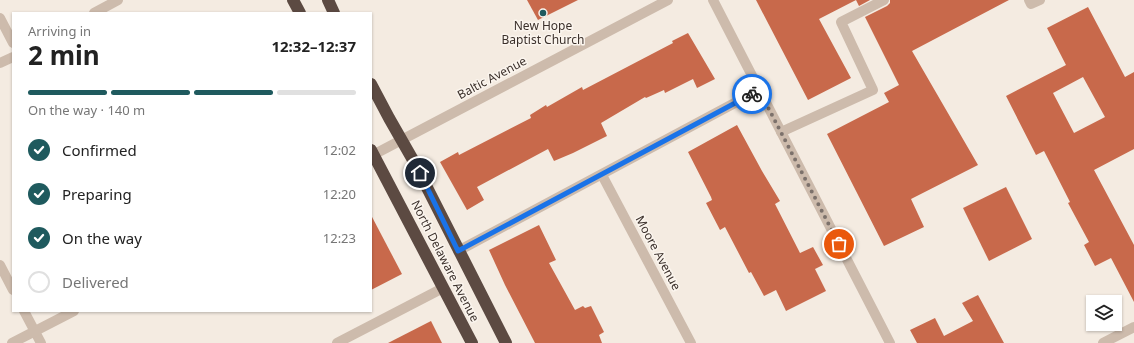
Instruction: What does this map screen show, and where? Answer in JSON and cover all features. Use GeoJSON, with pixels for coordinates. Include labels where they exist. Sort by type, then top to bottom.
{"type":"FeatureCollection","features":[{"type":"Feature","properties":{"kind":"highway"},"geometry":{"type":"LineString","coordinates":[[293,0],[299,12]]}},
{"type":"Feature","properties":{"kind":"highway"},"geometry":{"type":"LineString","coordinates":[[328,0],[334,12]]}},
{"type":"Feature","properties":{"kind":"highway","name":"North Delaware Avenue"},"geometry":{"type":"LineString","coordinates":[[372,86],[413,160],[506,343]]}},
{"type":"Feature","properties":{"kind":"highway","name":"North Delaware Avenue"},"geometry":{"type":"LineString","coordinates":[[372,153],[472,343]]}},
{"type":"Feature","properties":{"kind":"street"},"geometry":{"type":"LineString","coordinates":[[96,12],[118,0]]}},
{"type":"Feature","properties":{"kind":"street","name":"Baltic Avenue"},"geometry":{"type":"LineString","coordinates":[[372,153],[668,0]]}},
{"type":"Feature","properties":{"kind":"street"},"geometry":{"type":"LineString","coordinates":[[713,0],[890,343]]}},
{"type":"Feature","properties":{"kind":"street"},"geometry":{"type":"LineString","coordinates":[[781,132],[873,90],[841,22],[884,0]]}},
{"type":"Feature","properties":{"kind":"street"},"geometry":{"type":"LineString","coordinates":[[1029,0],[1031,4],[1040,0]]}},
{"type":"Feature","properties":{"kind":"street"},"geometry":{"type":"LineString","coordinates":[[0,18],[12,41]]}},
{"type":"Feature","properties":{"kind":"street"},"geometry":{"type":"LineString","coordinates":[[0,63],[12,57]]}},
{"type":"Feature","properties":{"kind":"street"},"geometry":{"type":"LineString","coordinates":[[458,251],[759,90]]}},
{"type":"Feature","properties":{"kind":"street","name":"Moore Avenue"},"geometry":{"type":"LineString","coordinates":[[602,175],[692,343]]}},
{"type":"Feature","properties":{"kind":"street"},"geometry":{"type":"LineString","coordinates":[[0,266],[12,288]]}},
{"type":"Feature","properties":{"kind":"street"},"geometry":{"type":"LineString","coordinates":[[337,343],[443,288]]}},
{"type":"Feature","properties":{"kind":"street"},"geometry":{"type":"LineString","coordinates":[[25,312],[41,343]]}},
{"type":"Feature","properties":{"kind":"street"},"geometry":{"type":"LineString","coordinates":[[12,343],[72,312]]}},
{"type":"Feature","properties":{"kind":"street"},"geometry":{"type":"LineString","coordinates":[[1103,343],[1134,327]]}},
{"type":"Feature","properties":{"kind":"building","name":"New Hope Baptist Church"},"geometry":{"type":"Polygon","coordinates":[[[527,0],[578,0],[538,20],[527,0]]]}},
{"type":"Feature","properties":{"kind":"building"},"geometry":{"type":"Polygon","coordinates":[[[756,0],[856,0],[819,19],[851,78],[808,100],[756,0]]]}},
{"type":"Feature","properties":{"kind":"building"},"geometry":{"type":"Polygon","coordinates":[[[856,0],[870,0],[859,6],[856,0]]]}},
{"type":"Feature","properties":{"kind":"building"},"geometry":{"type":"Polygon","coordinates":[[[890,0],[1009,0],[912,51],[978,165],[911,199],[924,227],[884,246],[827,134],[889,102],[884,93],[899,85],[865,17],[887,6],[890,3],[890,0]]]}},
{"type":"Feature","properties":{"kind":"building"},"geometry":{"type":"Polygon","coordinates":[[[1088,7],[1125,77],[1134,72],[1134,149],[1094,170],[1134,245],[1134,302],[1111,258],[1095,266],[1084,245],[1089,242],[1068,203],[1070,202],[1044,151],[1036,155],[1006,96],[1066,65],[1047,28],[1088,7]],[[1083,77],[1053,93],[1074,133],[1105,117],[1083,77]]]}},
{"type":"Feature","properties":{"kind":"building"},"geometry":{"type":"Polygon","coordinates":[[[688,33],[715,79],[697,88],[693,79],[665,93],[664,90],[646,98],[645,97],[601,123],[607,136],[554,161],[548,149],[477,187],[484,200],[467,210],[440,162],[458,152],[459,155],[531,118],[530,115],[546,105],[547,107],[582,87],[583,90],[673,43],[672,41],[688,33]]]}},
{"type":"Feature","properties":{"kind":"building"},"geometry":{"type":"Polygon","coordinates":[[[737,125],[780,201],[775,204],[800,253],[813,247],[823,265],[815,269],[826,291],[786,311],[776,290],[764,296],[751,272],[749,273],[725,227],[720,230],[706,203],[712,200],[711,197],[688,152],[737,125]]]}},
{"type":"Feature","properties":{"kind":"building"},"geometry":{"type":"Polygon","coordinates":[[[1006,187],[1032,239],[989,261],[963,208],[1006,187]]]}},
{"type":"Feature","properties":{"kind":"building"},"geometry":{"type":"Polygon","coordinates":[[[372,217],[402,274],[372,289],[372,217]]]}},
{"type":"Feature","properties":{"kind":"building"},"geometry":{"type":"Polygon","coordinates":[[[539,225],[556,260],[549,263],[575,310],[583,306],[585,308],[591,306],[604,332],[599,335],[602,343],[535,343],[489,250],[539,225]]]}},
{"type":"Feature","properties":{"kind":"building"},"geometry":{"type":"Polygon","coordinates":[[[978,295],[1004,343],[917,343],[910,330],[935,318],[944,336],[973,321],[962,303],[978,295]]]}},
{"type":"Feature","properties":{"kind":"building"},"geometry":{"type":"Polygon","coordinates":[[[431,321],[442,343],[388,343],[431,321]]]}},
{"type":"Feature","properties":{"kind":"way so far"},"geometry":{"type":"LineString","coordinates":[[752,94],[759,90],[839,244]]}},
{"type":"Feature","properties":{"kind":"place","name":"New Hope Baptist Church"},"geometry":{"type":"Point","coordinates":[543,13]}},
{"type":"Feature","properties":{"kind":"route"},"geometry":{"type":"LineString","coordinates":[[420,173],[458,251],[752,94]]}}]}
